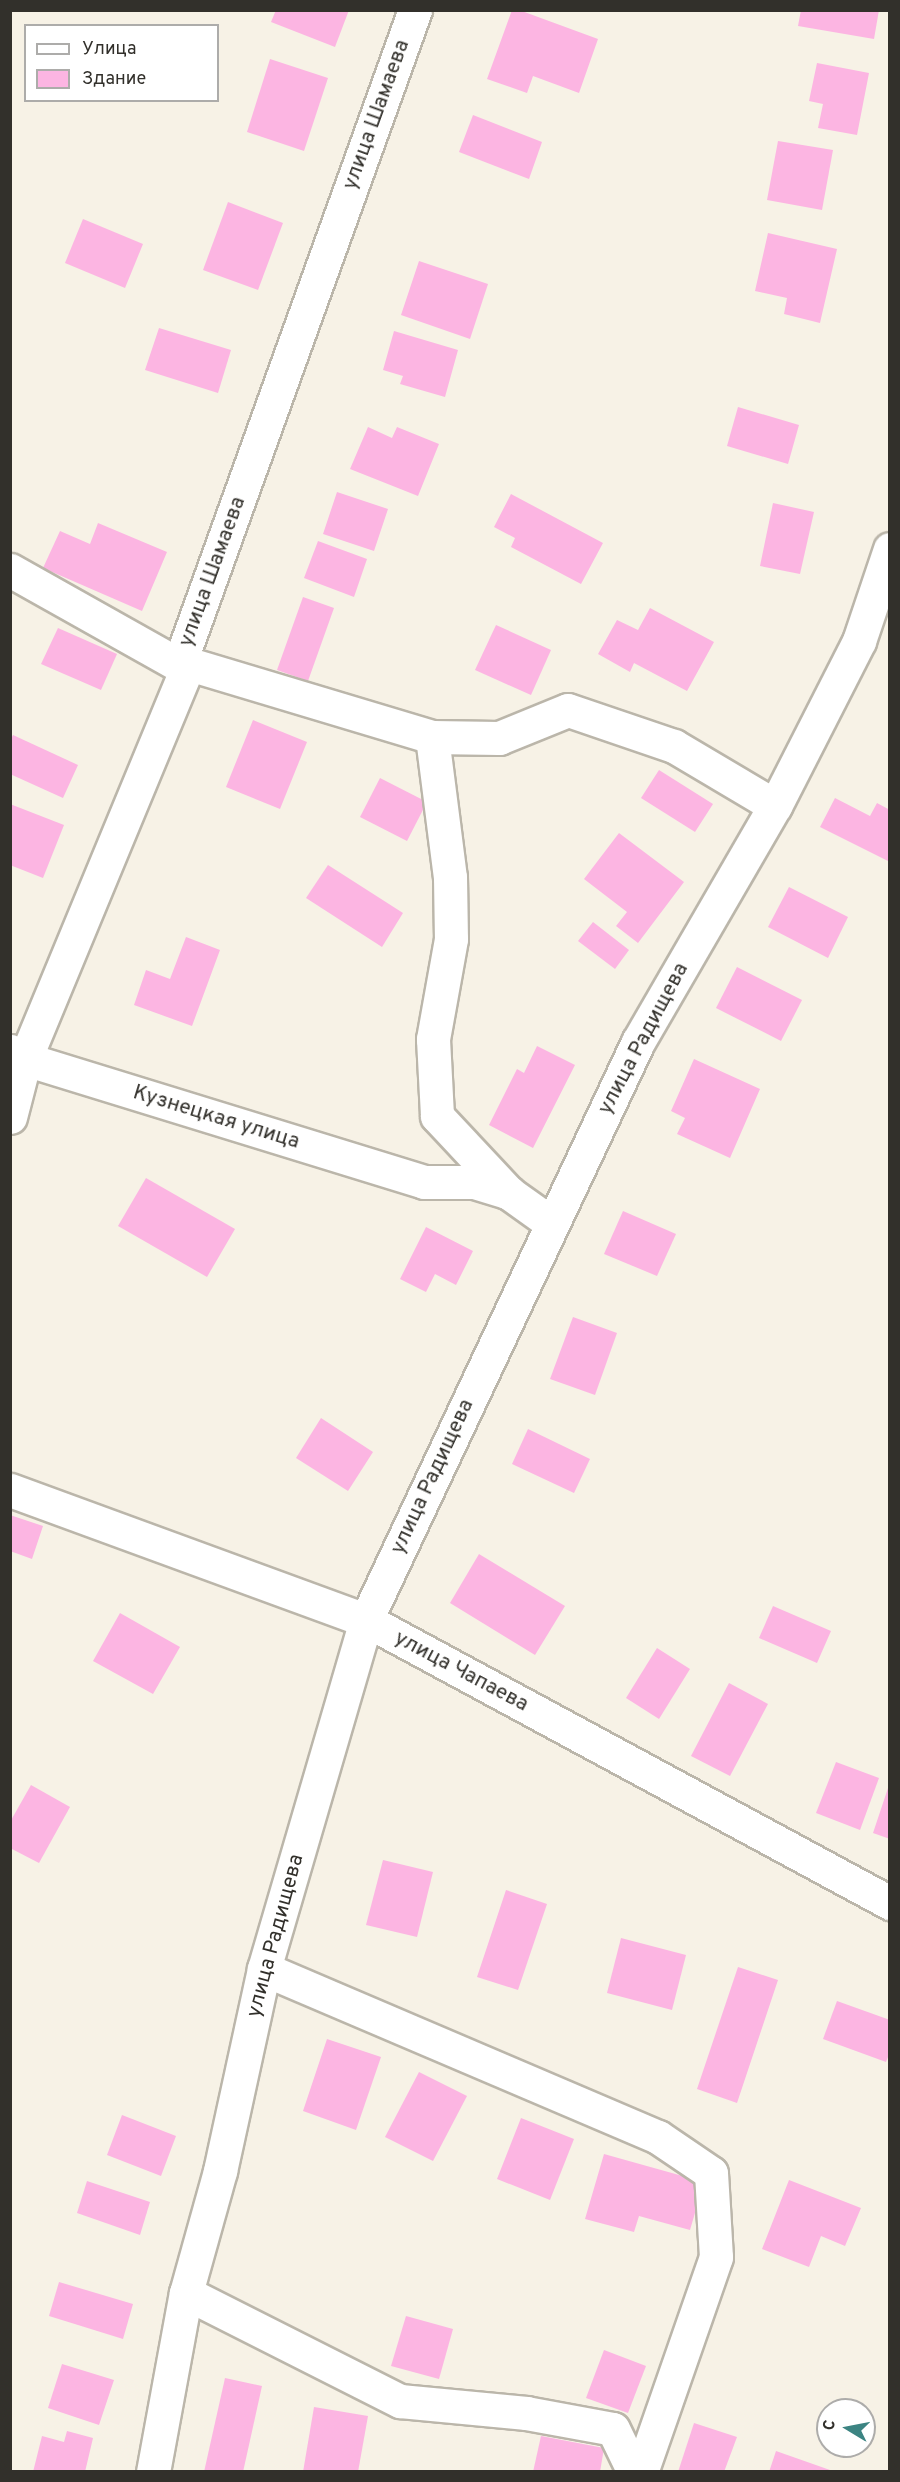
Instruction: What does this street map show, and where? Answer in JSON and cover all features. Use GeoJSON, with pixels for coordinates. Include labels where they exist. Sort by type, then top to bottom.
{"type":"FeatureCollection","features":[{"type":"Feature","properties":{"kind":"street","name":"улица Шамаева"},"geometry":{"type":"LineString","coordinates":[[10,1117],[18,1055],[184,664],[415,10]]}},
{"type":"Feature","properties":{"kind":"street","name":"улица Радищева"},"geometry":{"type":"LineString","coordinates":[[153,2472],[186,2293],[220,2171],[264,1970],[366,1620],[638,1041],[775,806],[859,641],[889,555]]}},
{"type":"Feature","properties":{"kind":"street"},"geometry":{"type":"LineString","coordinates":[[10,570],[184,664],[432,737],[499,738],[567,710],[674,746],[775,806]]}},
{"type":"Feature","properties":{"kind":"street"},"geometry":{"type":"LineString","coordinates":[[432,737],[450,878],[451,939],[433,1039],[437,1116],[509,1193],[552,1223]]}},
{"type":"Feature","properties":{"kind":"street","name":"Кузнецкая улица"},"geometry":{"type":"LineString","coordinates":[[18,1055],[424,1182],[474,1182],[509,1193]]}},
{"type":"Feature","properties":{"kind":"street","name":"улица Чапаева"},"geometry":{"type":"LineString","coordinates":[[10,1490],[366,1620],[890,1903]]}},
{"type":"Feature","properties":{"kind":"street"},"geometry":{"type":"LineString","coordinates":[[264,1970],[658,2137],[711,2173],[716,2257],[641,2472]]}},
{"type":"Feature","properties":{"kind":"street"},"geometry":{"type":"LineString","coordinates":[[186,2293],[400,2402],[526,2413],[613,2429],[634,2472]]}},
{"type":"Feature","properties":{"kind":"building"},"geometry":{"type":"Polygon","coordinates":[[[276,10],[349,10],[335,47],[271,22],[276,10]]]}},
{"type":"Feature","properties":{"kind":"building"},"geometry":{"type":"Polygon","coordinates":[[[512,10],[519,10],[598,39],[579,93],[533,76],[527,93],[487,79],[512,10]]]}},
{"type":"Feature","properties":{"kind":"building"},"geometry":{"type":"Polygon","coordinates":[[[801,10],[879,10],[874,39],[798,26],[801,10]]]}},
{"type":"Feature","properties":{"kind":"building"},"geometry":{"type":"Polygon","coordinates":[[[270,59],[328,78],[304,151],[247,132],[270,59]]]}},
{"type":"Feature","properties":{"kind":"building"},"geometry":{"type":"Polygon","coordinates":[[[817,63],[869,73],[857,135],[818,128],[823,104],[809,101],[817,63]]]}},
{"type":"Feature","properties":{"kind":"building"},"geometry":{"type":"Polygon","coordinates":[[[473,115],[542,142],[529,179],[459,152],[473,115]]]}},
{"type":"Feature","properties":{"kind":"building"},"geometry":{"type":"Polygon","coordinates":[[[778,141],[833,150],[822,210],[767,200],[778,141]]]}},
{"type":"Feature","properties":{"kind":"building"},"geometry":{"type":"Polygon","coordinates":[[[228,202],[283,223],[258,290],[203,270],[228,202]]]}},
{"type":"Feature","properties":{"kind":"building"},"geometry":{"type":"Polygon","coordinates":[[[83,219],[143,244],[125,288],[65,263],[83,219]]]}},
{"type":"Feature","properties":{"kind":"building"},"geometry":{"type":"Polygon","coordinates":[[[768,233],[837,249],[820,323],[784,314],[787,298],[755,291],[768,233]]]}},
{"type":"Feature","properties":{"kind":"building"},"geometry":{"type":"Polygon","coordinates":[[[419,261],[488,284],[470,339],[401,315],[419,261]]]}},
{"type":"Feature","properties":{"kind":"building"},"geometry":{"type":"Polygon","coordinates":[[[159,328],[231,350],[218,393],[145,370],[159,328]]]}},
{"type":"Feature","properties":{"kind":"building"},"geometry":{"type":"Polygon","coordinates":[[[394,331],[458,350],[445,397],[400,384],[403,376],[383,370],[394,331]]]}},
{"type":"Feature","properties":{"kind":"building"},"geometry":{"type":"Polygon","coordinates":[[[738,407],[799,425],[788,464],[727,446],[738,407]]]}},
{"type":"Feature","properties":{"kind":"building"},"geometry":{"type":"Polygon","coordinates":[[[368,427],[392,438],[397,427],[439,444],[418,496],[350,469],[368,427]]]}},
{"type":"Feature","properties":{"kind":"building"},"geometry":{"type":"Polygon","coordinates":[[[337,492],[388,509],[374,551],[323,534],[337,492]]]}},
{"type":"Feature","properties":{"kind":"building"},"geometry":{"type":"Polygon","coordinates":[[[511,494],[603,543],[581,584],[511,547],[515,538],[494,527],[511,494]]]}},
{"type":"Feature","properties":{"kind":"building"},"geometry":{"type":"Polygon","coordinates":[[[773,503],[814,512],[800,574],[760,566],[773,503]]]}},
{"type":"Feature","properties":{"kind":"building"},"geometry":{"type":"Polygon","coordinates":[[[98,523],[167,552],[142,611],[43,568],[60,531],[90,544],[98,523]]]}},
{"type":"Feature","properties":{"kind":"building"},"geometry":{"type":"Polygon","coordinates":[[[318,541],[367,559],[354,597],[304,578],[318,541]]]}},
{"type":"Feature","properties":{"kind":"building"},"geometry":{"type":"Polygon","coordinates":[[[303,597],[334,608],[308,681],[277,670],[303,597]]]}},
{"type":"Feature","properties":{"kind":"building"},"geometry":{"type":"Polygon","coordinates":[[[650,608],[714,642],[687,691],[634,663],[630,672],[598,654],[617,620],[638,630],[650,608]]]}},
{"type":"Feature","properties":{"kind":"building"},"geometry":{"type":"Polygon","coordinates":[[[496,625],[551,650],[531,695],[475,670],[496,625]]]}},
{"type":"Feature","properties":{"kind":"building"},"geometry":{"type":"Polygon","coordinates":[[[58,628],[117,654],[101,690],[41,664],[58,628]]]}},
{"type":"Feature","properties":{"kind":"building"},"geometry":{"type":"Polygon","coordinates":[[[253,720],[307,742],[280,809],[226,787],[253,720]]]}},
{"type":"Feature","properties":{"kind":"building"},"geometry":{"type":"Polygon","coordinates":[[[13,735],[78,765],[63,798],[10,774],[10,741],[13,735]]]}},
{"type":"Feature","properties":{"kind":"building"},"geometry":{"type":"Polygon","coordinates":[[[659,770],[713,804],[695,832],[641,798],[659,770]]]}},
{"type":"Feature","properties":{"kind":"building"},"geometry":{"type":"Polygon","coordinates":[[[380,778],[427,802],[407,841],[360,817],[380,778]]]}},
{"type":"Feature","properties":{"kind":"building"},"geometry":{"type":"Polygon","coordinates":[[[835,798],[870,816],[877,803],[890,810],[890,862],[820,827],[835,798]]]}},
{"type":"Feature","properties":{"kind":"building"},"geometry":{"type":"Polygon","coordinates":[[[10,804],[64,825],[43,878],[10,865],[10,804]]]}},
{"type":"Feature","properties":{"kind":"building"},"geometry":{"type":"Polygon","coordinates":[[[619,833],[684,882],[638,943],[616,926],[627,912],[584,879],[619,833]]]}},
{"type":"Feature","properties":{"kind":"building"},"geometry":{"type":"Polygon","coordinates":[[[328,865],[403,913],[382,947],[306,898],[328,865]]]}},
{"type":"Feature","properties":{"kind":"building"},"geometry":{"type":"Polygon","coordinates":[[[789,887],[848,917],[828,958],[768,927],[789,887]]]}},
{"type":"Feature","properties":{"kind":"building"},"geometry":{"type":"Polygon","coordinates":[[[593,922],[629,950],[615,969],[578,941],[593,922]]]}},
{"type":"Feature","properties":{"kind":"building"},"geometry":{"type":"Polygon","coordinates":[[[186,937],[220,950],[192,1026],[134,1005],[146,970],[170,979],[186,937]]]}},
{"type":"Feature","properties":{"kind":"building"},"geometry":{"type":"Polygon","coordinates":[[[737,967],[802,1000],[781,1041],[716,1008],[737,967]]]}},
{"type":"Feature","properties":{"kind":"building"},"geometry":{"type":"Polygon","coordinates":[[[537,1046],[575,1065],[533,1148],[489,1125],[517,1069],[524,1073],[537,1046]]]}},
{"type":"Feature","properties":{"kind":"building"},"geometry":{"type":"Polygon","coordinates":[[[694,1059],[760,1089],[730,1158],[677,1134],[685,1118],[671,1111],[694,1059]]]}},
{"type":"Feature","properties":{"kind":"building"},"geometry":{"type":"Polygon","coordinates":[[[146,1178],[235,1229],[207,1277],[118,1226],[146,1178]]]}},
{"type":"Feature","properties":{"kind":"building"},"geometry":{"type":"Polygon","coordinates":[[[623,1211],[676,1234],[657,1276],[604,1254],[623,1211]]]}},
{"type":"Feature","properties":{"kind":"building"},"geometry":{"type":"Polygon","coordinates":[[[426,1227],[473,1251],[456,1285],[435,1274],[426,1292],[400,1279],[426,1227]]]}},
{"type":"Feature","properties":{"kind":"building"},"geometry":{"type":"Polygon","coordinates":[[[573,1317],[617,1333],[595,1395],[550,1379],[573,1317]]]}},
{"type":"Feature","properties":{"kind":"building"},"geometry":{"type":"Polygon","coordinates":[[[321,1418],[373,1452],[348,1491],[296,1458],[321,1418]]]}},
{"type":"Feature","properties":{"kind":"building"},"geometry":{"type":"Polygon","coordinates":[[[528,1429],[590,1459],[574,1493],[512,1464],[528,1429]]]}},
{"type":"Feature","properties":{"kind":"building"},"geometry":{"type":"Polygon","coordinates":[[[10,1515],[43,1526],[32,1559],[10,1551],[10,1515]]]}},
{"type":"Feature","properties":{"kind":"building"},"geometry":{"type":"Polygon","coordinates":[[[479,1554],[565,1606],[535,1655],[450,1603],[479,1554]]]}},
{"type":"Feature","properties":{"kind":"building"},"geometry":{"type":"Polygon","coordinates":[[[773,1606],[831,1631],[817,1663],[759,1638],[773,1606]]]}},
{"type":"Feature","properties":{"kind":"building"},"geometry":{"type":"Polygon","coordinates":[[[120,1613],[180,1647],[153,1694],[93,1661],[120,1613]]]}},
{"type":"Feature","properties":{"kind":"building"},"geometry":{"type":"Polygon","coordinates":[[[657,1648],[690,1669],[659,1719],[626,1698],[657,1648]]]}},
{"type":"Feature","properties":{"kind":"building"},"geometry":{"type":"Polygon","coordinates":[[[729,1683],[768,1704],[730,1776],[691,1756],[729,1683]]]}},
{"type":"Feature","properties":{"kind":"building"},"geometry":{"type":"Polygon","coordinates":[[[836,1762],[879,1778],[860,1830],[816,1813],[836,1762]]]}},
{"type":"Feature","properties":{"kind":"building"},"geometry":{"type":"Polygon","coordinates":[[[31,1785],[70,1807],[39,1863],[10,1848],[10,1822],[31,1785]]]}},
{"type":"Feature","properties":{"kind":"building"},"geometry":{"type":"Polygon","coordinates":[[[890,1785],[890,1839],[873,1833],[890,1785]]]}},
{"type":"Feature","properties":{"kind":"building"},"geometry":{"type":"Polygon","coordinates":[[[383,1860],[433,1872],[417,1937],[366,1925],[383,1860]]]}},
{"type":"Feature","properties":{"kind":"building"},"geometry":{"type":"Polygon","coordinates":[[[506,1890],[547,1904],[518,1990],[477,1977],[506,1890]]]}},
{"type":"Feature","properties":{"kind":"building"},"geometry":{"type":"Polygon","coordinates":[[[621,1938],[686,1955],[672,2010],[607,1993],[621,1938]]]}},
{"type":"Feature","properties":{"kind":"building"},"geometry":{"type":"Polygon","coordinates":[[[738,1967],[778,1980],[737,2103],[697,2089],[738,1967]]]}},
{"type":"Feature","properties":{"kind":"building"},"geometry":{"type":"Polygon","coordinates":[[[837,2001],[890,2020],[890,2052],[886,2062],[823,2039],[837,2001]]]}},
{"type":"Feature","properties":{"kind":"building"},"geometry":{"type":"Polygon","coordinates":[[[327,2039],[381,2057],[356,2130],[303,2111],[327,2039]]]}},
{"type":"Feature","properties":{"kind":"building"},"geometry":{"type":"Polygon","coordinates":[[[419,2072],[467,2096],[433,2161],[385,2137],[419,2072]]]}},
{"type":"Feature","properties":{"kind":"building"},"geometry":{"type":"Polygon","coordinates":[[[122,2115],[176,2136],[161,2176],[107,2155],[122,2115]]]}},
{"type":"Feature","properties":{"kind":"building"},"geometry":{"type":"Polygon","coordinates":[[[521,2118],[574,2139],[550,2200],[497,2179],[521,2118]]]}},
{"type":"Feature","properties":{"kind":"building"},"geometry":{"type":"Polygon","coordinates":[[[604,2154],[704,2182],[690,2230],[639,2216],[634,2232],[585,2219],[604,2154]]]}},
{"type":"Feature","properties":{"kind":"building"},"geometry":{"type":"Polygon","coordinates":[[[789,2180],[861,2208],[845,2246],[821,2236],[809,2267],[762,2249],[789,2180]]]}},
{"type":"Feature","properties":{"kind":"building"},"geometry":{"type":"Polygon","coordinates":[[[87,2181],[150,2202],[140,2235],[77,2213],[87,2181]]]}},
{"type":"Feature","properties":{"kind":"building"},"geometry":{"type":"Polygon","coordinates":[[[59,2282],[133,2304],[123,2339],[49,2316],[59,2282]]]}},
{"type":"Feature","properties":{"kind":"building"},"geometry":{"type":"Polygon","coordinates":[[[406,2316],[453,2329],[439,2379],[391,2366],[406,2316]]]}},
{"type":"Feature","properties":{"kind":"building"},"geometry":{"type":"Polygon","coordinates":[[[604,2350],[646,2366],[628,2413],[586,2398],[604,2350]]]}},
{"type":"Feature","properties":{"kind":"building"},"geometry":{"type":"Polygon","coordinates":[[[62,2364],[114,2380],[99,2425],[48,2408],[62,2364]]]}},
{"type":"Feature","properties":{"kind":"building"},"geometry":{"type":"Polygon","coordinates":[[[225,2378],[262,2386],[243,2472],[204,2472],[225,2378]]]}},
{"type":"Feature","properties":{"kind":"building"},"geometry":{"type":"Polygon","coordinates":[[[314,2407],[368,2416],[358,2472],[303,2472],[314,2407]]]}},
{"type":"Feature","properties":{"kind":"building"},"geometry":{"type":"Polygon","coordinates":[[[694,2423],[737,2437],[724,2472],[678,2472],[694,2423]]]}},
{"type":"Feature","properties":{"kind":"building"},"geometry":{"type":"Polygon","coordinates":[[[67,2431],[93,2438],[85,2472],[33,2472],[42,2436],[64,2442],[67,2431]]]}},
{"type":"Feature","properties":{"kind":"building"},"geometry":{"type":"Polygon","coordinates":[[[541,2436],[604,2448],[600,2472],[533,2472],[541,2436]]]}},
{"type":"Feature","properties":{"kind":"building"},"geometry":{"type":"Polygon","coordinates":[[[776,2451],[830,2470],[829,2472],[769,2472],[776,2451]]]}}]}
